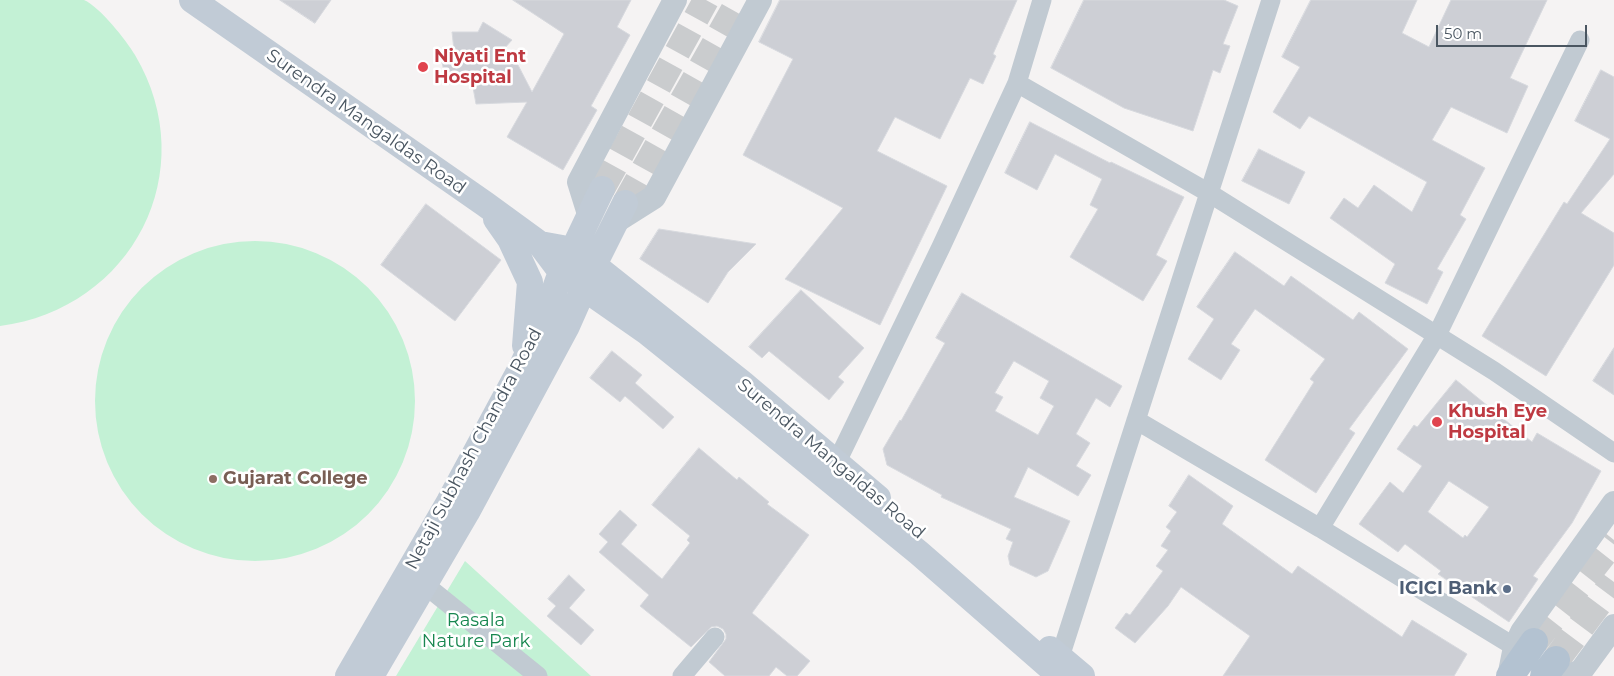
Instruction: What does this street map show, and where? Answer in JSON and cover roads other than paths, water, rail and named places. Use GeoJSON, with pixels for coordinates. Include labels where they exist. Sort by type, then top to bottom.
{"type":"FeatureCollection","features":[{"type":"Feature","properties":{"kind":"main road","name":"Surendra Mangaldas Road"},"geometry":{"type":"LineString","coordinates":[[192,0],[742,383],[919,553],[1060,666],[1082,676]]}},
{"type":"Feature","properties":{"kind":"main road","name":"Netaji Subhash Chandra Road"},"geometry":{"type":"LineString","coordinates":[[371,676],[471,503],[567,326],[589,214],[602,189]]}},
{"type":"Feature","properties":{"kind":"main road"},"geometry":{"type":"LineString","coordinates":[[485,204],[510,239],[530,282],[522,366]]}},
{"type":"Feature","properties":{"kind":"main road","name":"Netaji Subhash Chandra Road"},"geometry":{"type":"LineString","coordinates":[[348,676],[449,502],[522,366],[547,311],[620,212]]}},
{"type":"Feature","properties":{"kind":"main road"},"geometry":{"type":"LineString","coordinates":[[1510,676],[1524,645]]}},
{"type":"Feature","properties":{"kind":"street"},"geometry":{"type":"LineString","coordinates":[[589,214],[579,182],[675,0]]}},
{"type":"Feature","properties":{"kind":"street"},"geometry":{"type":"LineString","coordinates":[[620,212],[654,197],[760,0]]}},
{"type":"Feature","properties":{"kind":"street"},"geometry":{"type":"LineString","coordinates":[[832,471],[941,247],[1017,83],[1042,0]]}},
{"type":"Feature","properties":{"kind":"street"},"geometry":{"type":"LineString","coordinates":[[1060,666],[1136,420],[1271,0]]}},
{"type":"Feature","properties":{"kind":"street"},"geometry":{"type":"LineString","coordinates":[[1320,528],[1437,335],[1580,40]]}},
{"type":"Feature","properties":{"kind":"street"},"geometry":{"type":"LineString","coordinates":[[1017,83],[1209,193],[1494,371],[1614,453]]}},
{"type":"Feature","properties":{"kind":"street"},"geometry":{"type":"LineString","coordinates":[[1136,420],[1524,645]]}},
{"type":"Feature","properties":{"kind":"street"},"geometry":{"type":"LineString","coordinates":[[1524,645],[1522,632],[1614,503]]}},
{"type":"Feature","properties":{"kind":"street"},"geometry":{"type":"LineString","coordinates":[[424,584],[538,676]]}},
{"type":"Feature","properties":{"kind":"street"},"geometry":{"type":"LineString","coordinates":[[1557,671],[1580,671],[1614,626]]}},
{"type":"Feature","properties":{"kind":"street"},"geometry":{"type":"LineString","coordinates":[[682,676],[715,637]]}},
{"type":"Feature","properties":{"kind":"tunnel"},"geometry":{"type":"LineString","coordinates":[[602,189],[706,0]]}},
{"type":"Feature","properties":{"kind":"tunnel"},"geometry":{"type":"LineString","coordinates":[[625,203],[739,0]]}},
{"type":"Feature","properties":{"kind":"tunnel"},"geometry":{"type":"LineString","coordinates":[[1534,642],[1614,540]]}},
{"type":"Feature","properties":{"kind":"tunnel"},"geometry":{"type":"LineString","coordinates":[[1556,660],[1614,582]]}},
{"type":"Feature","properties":{"kind":"place","name":"Niyati Ent Hospital"},"geometry":{"type":"Point","coordinates":[423,67]}},
{"type":"Feature","properties":{"kind":"place","name":"Khush Eye Hospital"},"geometry":{"type":"Point","coordinates":[1437,422]}},
{"type":"Feature","properties":{"kind":"place","name":"Gujarat College"},"geometry":{"type":"Point","coordinates":[213,479]}},
{"type":"Feature","properties":{"kind":"place","name":"ICICI Bank"},"geometry":{"type":"Point","coordinates":[1507,589]}},
{"type":"Feature","properties":{"kind":"park label","name":"Rasala Nature Park"},"geometry":{"type":"Point","coordinates":[476,631]}}]}
